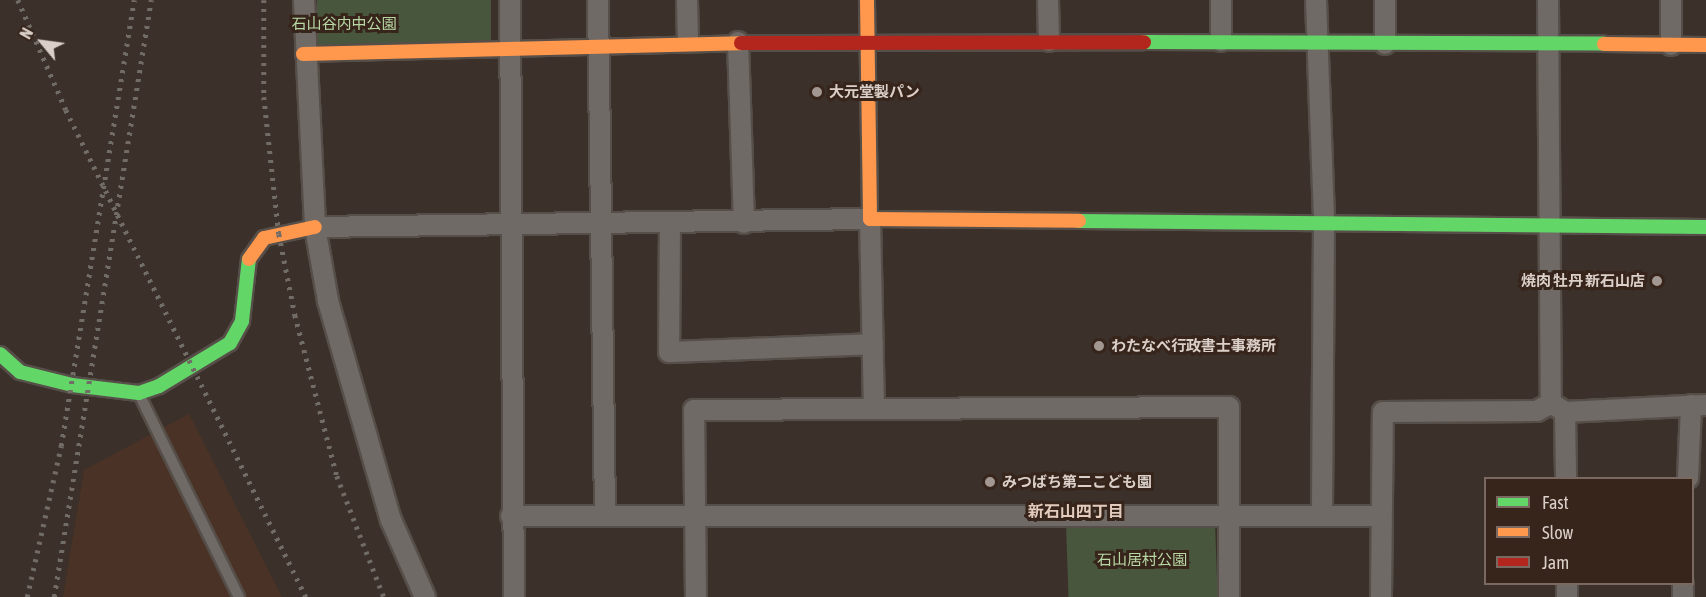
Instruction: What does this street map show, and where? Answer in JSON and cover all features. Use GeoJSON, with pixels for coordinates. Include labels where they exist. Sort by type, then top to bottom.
{"type":"FeatureCollection","features":[{"type":"Feature","properties":{"kind":"street"},"geometry":{"type":"LineString","coordinates":[[304,0],[303,54],[315,227],[350,379],[391,520],[424,597]]}},
{"type":"Feature","properties":{"kind":"street"},"geometry":{"type":"LineString","coordinates":[[510,0],[507,226],[514,597]]}},
{"type":"Feature","properties":{"kind":"street"},"geometry":{"type":"LineString","coordinates":[[598,0],[605,516]]}},
{"type":"Feature","properties":{"kind":"street"},"geometry":{"type":"LineString","coordinates":[[687,0],[688,41]]}},
{"type":"Feature","properties":{"kind":"street"},"geometry":{"type":"LineString","coordinates":[[867,0],[874,409]]}},
{"type":"Feature","properties":{"kind":"street"},"geometry":{"type":"LineString","coordinates":[[1048,0],[1049,41]]}},
{"type":"Feature","properties":{"kind":"street"},"geometry":{"type":"LineString","coordinates":[[1221,0],[1221,41]]}},
{"type":"Feature","properties":{"kind":"street"},"geometry":{"type":"LineString","coordinates":[[1316,0],[1324,222],[1322,515]]}},
{"type":"Feature","properties":{"kind":"street"},"geometry":{"type":"LineString","coordinates":[[1385,0],[1385,44]]}},
{"type":"Feature","properties":{"kind":"street"},"geometry":{"type":"LineString","coordinates":[[1548,0],[1558,408],[1566,477]]}},
{"type":"Feature","properties":{"kind":"street"},"geometry":{"type":"LineString","coordinates":[[1671,0],[1671,45]]}},
{"type":"Feature","properties":{"kind":"street"},"geometry":{"type":"LineString","coordinates":[[303,54],[688,41],[1221,41],[1549,47],[1706,45]]}},
{"type":"Feature","properties":{"kind":"street"},"geometry":{"type":"LineString","coordinates":[[738,42],[744,223]]}},
{"type":"Feature","properties":{"kind":"street"},"geometry":{"type":"LineString","coordinates":[[0,354],[37,378],[139,393],[207,361],[230,343],[242,321],[244,266],[264,238],[315,227],[744,223],[870,219],[1324,222],[1552,229],[1706,227]]}},
{"type":"Feature","properties":{"kind":"street"},"geometry":{"type":"LineString","coordinates":[[670,223],[669,352],[873,344]]}},
{"type":"Feature","properties":{"kind":"street"},"geometry":{"type":"LineString","coordinates":[[1381,597],[1383,411],[1537,411],[1558,408],[1699,405],[1688,477]]}},
{"type":"Feature","properties":{"kind":"street"},"geometry":{"type":"LineString","coordinates":[[696,597],[694,410],[1229,407],[1229,597]]}},
{"type":"Feature","properties":{"kind":"street"},"geometry":{"type":"LineString","coordinates":[[511,516],[1381,516]]}},
{"type":"Feature","properties":{"kind":"lane"},"geometry":{"type":"LineString","coordinates":[[139,393],[239,597]]}},
{"type":"Feature","properties":{"kind":"shaded area"},"geometry":{"type":"Polygon","coordinates":[[[189,414],[282,597],[63,597],[84,470],[189,414]]]}},
{"type":"Feature","properties":{"kind":"green space","name":"石山谷内中公園"},"geometry":{"type":"Polygon","coordinates":[[[317,0],[491,0],[491,49],[317,49],[317,0]]]}},
{"type":"Feature","properties":{"kind":"green space","name":"石山居村公園"},"geometry":{"type":"Polygon","coordinates":[[[1215,522],[1218,597],[1069,597],[1066,527],[1215,522]]]}},
{"type":"Feature","properties":{"kind":"railway"},"geometry":{"type":"LineString","coordinates":[[18,0],[66,110],[306,597]]}},
{"type":"Feature","properties":{"kind":"railway"},"geometry":{"type":"LineString","coordinates":[[27,597],[61,446],[134,0]]}},
{"type":"Feature","properties":{"kind":"railway"},"geometry":{"type":"LineString","coordinates":[[54,597],[151,0]]}},
{"type":"Feature","properties":{"kind":"railway"},"geometry":{"type":"LineString","coordinates":[[264,0],[264,97],[279,234],[295,315],[337,476],[384,597]]}},
{"type":"Feature","properties":{"kind":"traffic: fast"},"geometry":{"type":"LineString","coordinates":[[1144,42],[1604,44]]}},
{"type":"Feature","properties":{"kind":"traffic: fast"},"geometry":{"type":"LineString","coordinates":[[1079,221],[1706,227]]}},
{"type":"Feature","properties":{"kind":"traffic: fast"},"geometry":{"type":"LineString","coordinates":[[0,354],[20,372],[72,385],[139,393],[159,386],[230,343],[242,321],[249,259]]}},
{"type":"Feature","properties":{"kind":"traffic: slow"},"geometry":{"type":"LineString","coordinates":[[867,0],[870,219],[1079,221]]}},
{"type":"Feature","properties":{"kind":"traffic: slow"},"geometry":{"type":"LineString","coordinates":[[303,54],[741,43]]}},
{"type":"Feature","properties":{"kind":"traffic: slow"},"geometry":{"type":"LineString","coordinates":[[1604,44],[1706,45]]}},
{"type":"Feature","properties":{"kind":"traffic: slow"},"geometry":{"type":"LineString","coordinates":[[249,259],[264,238],[315,227]]}},
{"type":"Feature","properties":{"kind":"traffic: jam"},"geometry":{"type":"LineString","coordinates":[[741,43],[1144,42]]}},
{"type":"Feature","properties":{"kind":"place","name":"大元堂製パン"},"geometry":{"type":"Point","coordinates":[817,92]}},
{"type":"Feature","properties":{"kind":"place","name":"焼肉 牡丹 新石山店"},"geometry":{"type":"Point","coordinates":[1657,281]}},
{"type":"Feature","properties":{"kind":"place","name":"わたなべ行政書士事務所"},"geometry":{"type":"Point","coordinates":[1099,346]}},
{"type":"Feature","properties":{"kind":"place","name":"みつばち第二こども園"},"geometry":{"type":"Point","coordinates":[990,482]}},
{"type":"Feature","properties":{"kind":"district","name":"新石山四丁目"},"geometry":{"type":"Point","coordinates":[1076,511]}}]}
